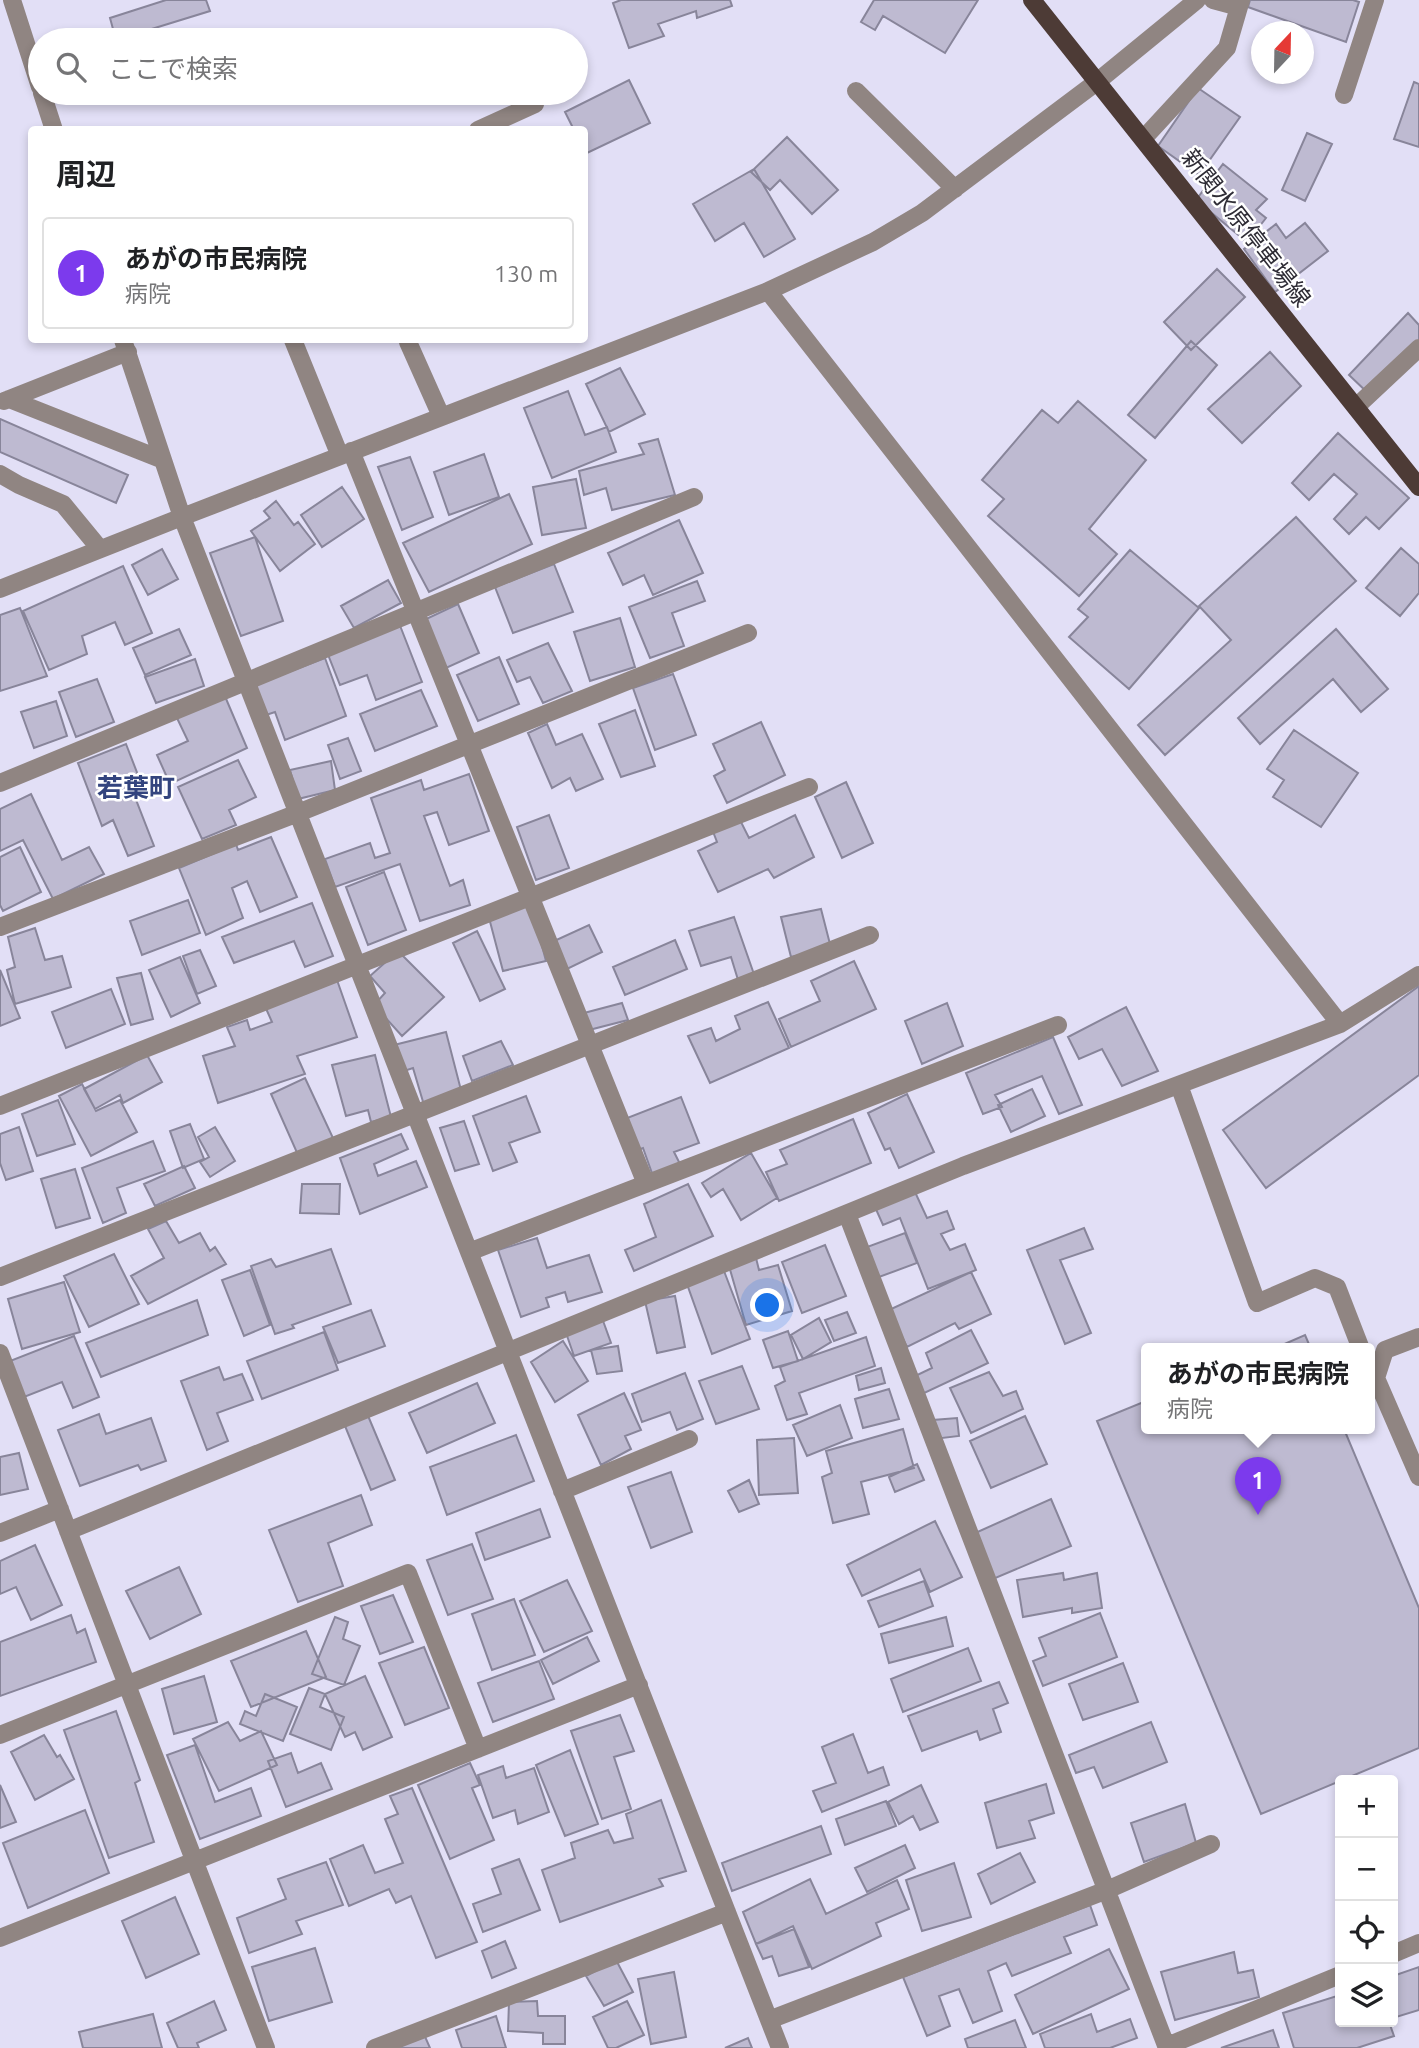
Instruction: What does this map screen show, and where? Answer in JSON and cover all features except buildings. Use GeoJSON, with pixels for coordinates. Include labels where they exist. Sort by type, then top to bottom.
{"type":"FeatureCollection","features":[{"type":"Feature","properties":{"kind":"main road","name":"新関水原停車場線"},"geometry":{"type":"LineString","coordinates":[[1032,0],[1419,487]]}},
{"type":"Feature","properties":{"kind":"street"},"geometry":{"type":"LineString","coordinates":[[12,0],[28,50]]}},
{"type":"Feature","properties":{"kind":"street"},"geometry":{"type":"LineString","coordinates":[[0,589],[768,291],[873,242],[922,213],[955,189],[1098,81],[1197,0]]}},
{"type":"Feature","properties":{"kind":"street"},"geometry":{"type":"LineString","coordinates":[[1144,138],[1227,48],[1240,4],[1213,0]]}},
{"type":"Feature","properties":{"kind":"street"},"geometry":{"type":"LineString","coordinates":[[1345,95],[1375,0]]}},
{"type":"Feature","properties":{"kind":"street"},"geometry":{"type":"LineString","coordinates":[[856,91],[955,189]]}},
{"type":"Feature","properties":{"kind":"street"},"geometry":{"type":"LineString","coordinates":[[46,105],[53,126]]}},
{"type":"Feature","properties":{"kind":"street"},"geometry":{"type":"LineString","coordinates":[[487,126],[533,105]]}},
{"type":"Feature","properties":{"kind":"street"},"geometry":{"type":"LineString","coordinates":[[768,291],[1340,1024]]}},
{"type":"Feature","properties":{"kind":"street"},"geometry":{"type":"LineString","coordinates":[[294,343],[416,612],[646,1184]]}},
{"type":"Feature","properties":{"kind":"street"},"geometry":{"type":"LineString","coordinates":[[408,343],[441,416]]}},
{"type":"Feature","properties":{"kind":"street"},"geometry":{"type":"LineString","coordinates":[[5,401],[125,346],[182,517],[780,2048]]}},
{"type":"Feature","properties":{"kind":"street"},"geometry":{"type":"LineString","coordinates":[[1356,407],[1419,348]]}},
{"type":"Feature","properties":{"kind":"street"},"geometry":{"type":"LineString","coordinates":[[5,401],[163,460]]}},
{"type":"Feature","properties":{"kind":"street"},"geometry":{"type":"LineString","coordinates":[[0,474],[63,503],[100,549]]}},
{"type":"Feature","properties":{"kind":"street"},"geometry":{"type":"LineString","coordinates":[[0,783],[694,497]]}},
{"type":"Feature","properties":{"kind":"street"},"geometry":{"type":"LineString","coordinates":[[0,927],[298,813],[748,633]]}},
{"type":"Feature","properties":{"kind":"street"},"geometry":{"type":"LineString","coordinates":[[0,1106],[809,787]]}},
{"type":"Feature","properties":{"kind":"street"},"geometry":{"type":"LineString","coordinates":[[0,1277],[870,935]]}},
{"type":"Feature","properties":{"kind":"street"},"geometry":{"type":"LineString","coordinates":[[68,1531],[964,1166],[1340,1024],[1419,975]]}},
{"type":"Feature","properties":{"kind":"street"},"geometry":{"type":"LineString","coordinates":[[469,1252],[1058,1025]]}},
{"type":"Feature","properties":{"kind":"street"},"geometry":{"type":"LineString","coordinates":[[1180,1085],[1257,1303],[1315,1278],[1337,1287],[1360,1343]]}},
{"type":"Feature","properties":{"kind":"street"},"geometry":{"type":"LineString","coordinates":[[847,1214],[1167,2047],[1335,1977]]}},
{"type":"Feature","properties":{"kind":"street"},"geometry":{"type":"LineString","coordinates":[[1419,1337],[1385,1350],[1375,1363],[1376,1378],[1419,1477]]}},
{"type":"Feature","properties":{"kind":"street"},"geometry":{"type":"LineString","coordinates":[[1,1356],[266,2048]]}},
{"type":"Feature","properties":{"kind":"street"},"geometry":{"type":"LineString","coordinates":[[562,1491],[689,1439]]}},
{"type":"Feature","properties":{"kind":"street"},"geometry":{"type":"LineString","coordinates":[[0,1533],[60,1509]]}},
{"type":"Feature","properties":{"kind":"street"},"geometry":{"type":"LineString","coordinates":[[0,1735],[408,1573],[478,1749]]}},
{"type":"Feature","properties":{"kind":"street"},"geometry":{"type":"LineString","coordinates":[[0,1938],[639,1685]]}},
{"type":"Feature","properties":{"kind":"street"},"geometry":{"type":"LineString","coordinates":[[769,2020],[1107,1890],[1211,1844]]}},
{"type":"Feature","properties":{"kind":"street"},"geometry":{"type":"LineString","coordinates":[[376,2048],[727,1912]]}},
{"type":"Feature","properties":{"kind":"street"},"geometry":{"type":"LineString","coordinates":[[1398,1952],[1419,1943]]}},
{"type":"Feature","properties":{"kind":"place","name":"あがの市民病院"},"geometry":{"type":"Point","coordinates":[1258,1515]}},
{"type":"Feature","properties":{"kind":"district","name":"若葉町"},"geometry":{"type":"Point","coordinates":[136,788]}}]}
